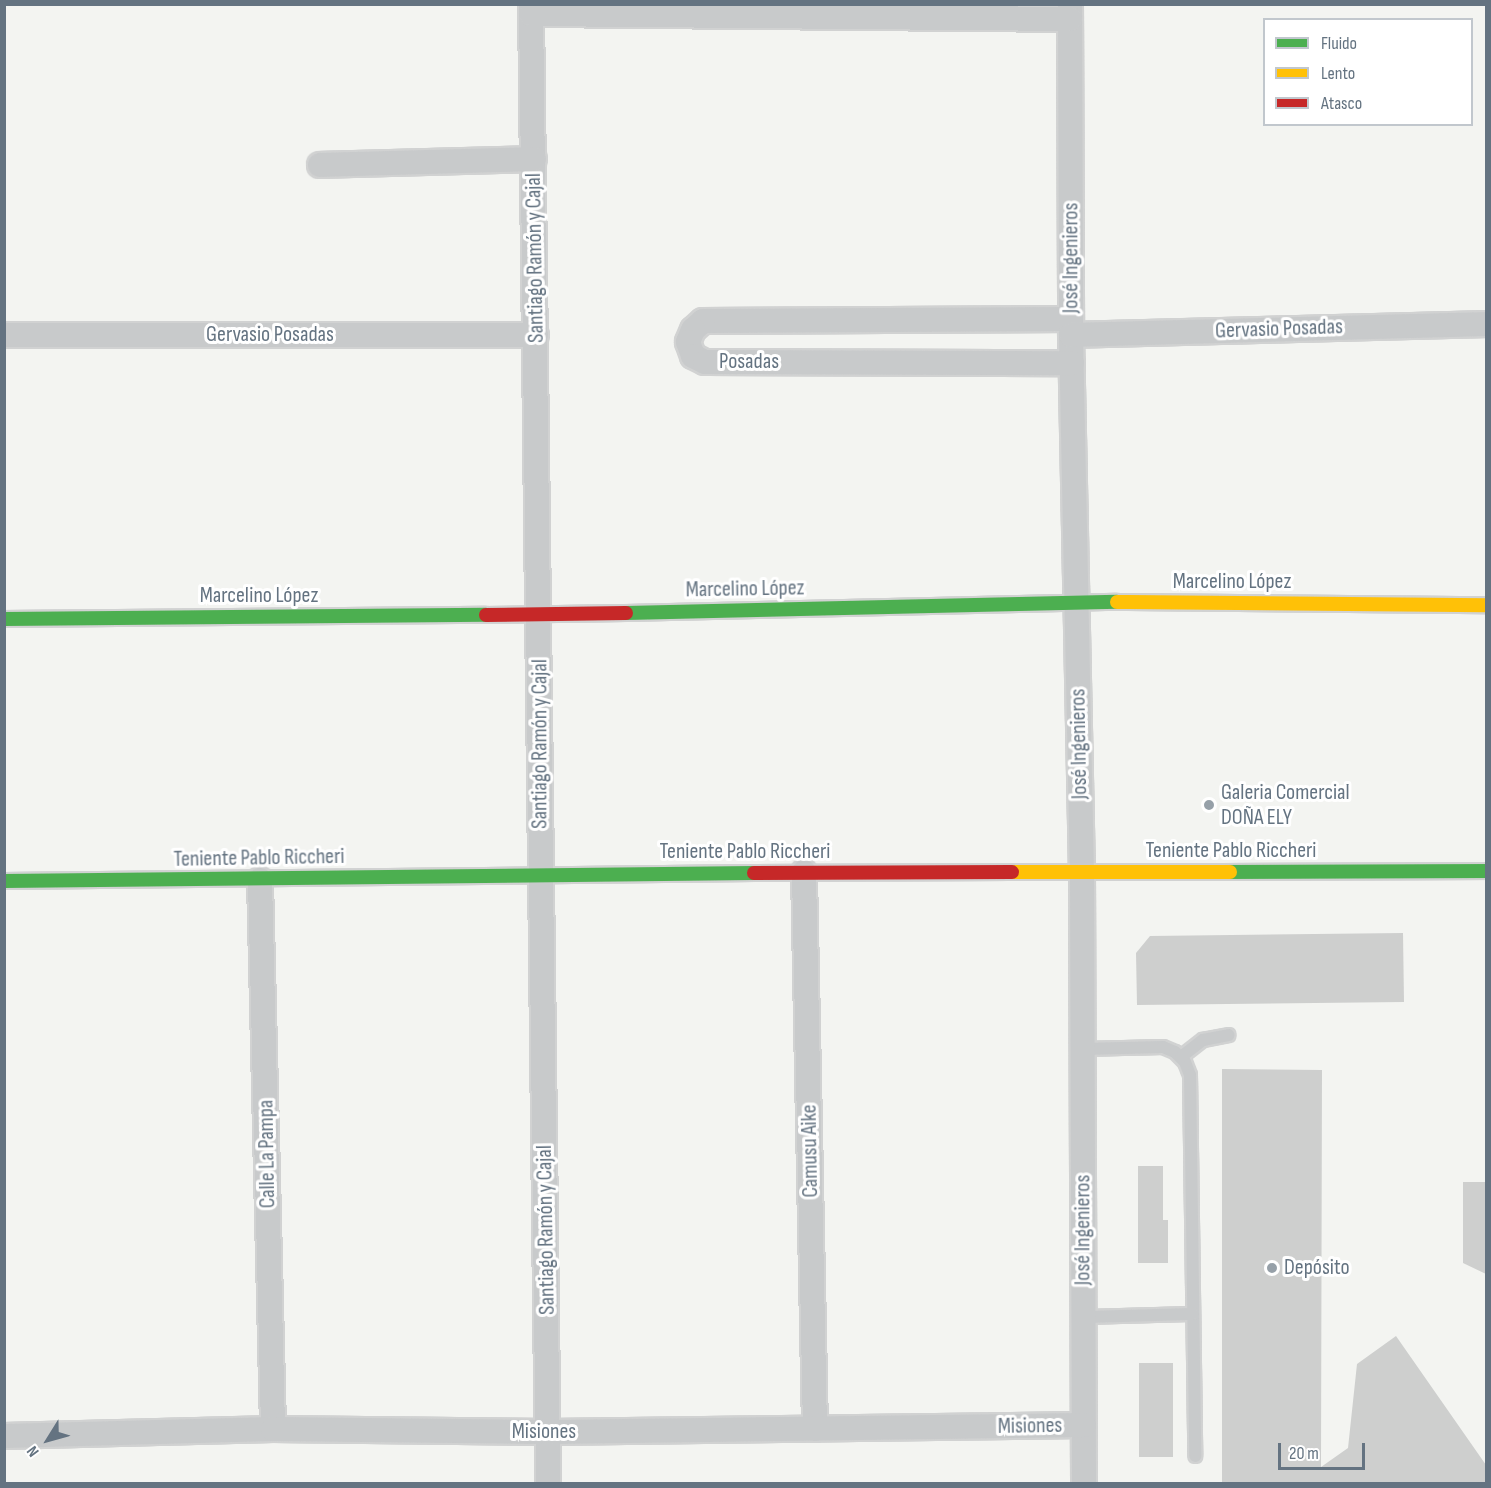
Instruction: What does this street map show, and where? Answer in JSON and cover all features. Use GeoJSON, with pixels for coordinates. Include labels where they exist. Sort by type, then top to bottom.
{"type":"FeatureCollection","features":[{"type":"Feature","properties":{"kind":"street"},"geometry":{"type":"LineString","coordinates":[[531,9],[1070,12]]}},
{"type":"Feature","properties":{"kind":"street","name":"Santiago Ramón y Cajal"},"geometry":{"type":"LineString","coordinates":[[531,9],[548,1484]]}},
{"type":"Feature","properties":{"kind":"street","name":"José Ingenieros"},"geometry":{"type":"LineString","coordinates":[[1070,12],[1071,327],[1082,873],[1084,1484]]}},
{"type":"Feature","properties":{"kind":"street"},"geometry":{"type":"LineString","coordinates":[[320,165],[534,159]]}},
{"type":"Feature","properties":{"kind":"street","name":"Posadas"},"geometry":{"type":"LineString","coordinates":[[1071,327],[703,321],[693,330],[688,342],[693,356],[705,362],[1072,363]]}},
{"type":"Feature","properties":{"kind":"street","name":"Gervasio Posadas"},"geometry":{"type":"LineString","coordinates":[[1071,327],[1486,324]]}},
{"type":"Feature","properties":{"kind":"street","name":"Gervasio Posadas"},"geometry":{"type":"LineString","coordinates":[[4,335],[536,335]]}},
{"type":"Feature","properties":{"kind":"street","name":"Marcelino López"},"geometry":{"type":"LineString","coordinates":[[4,619],[539,615],[1076,602],[1486,605]]}},
{"type":"Feature","properties":{"kind":"street","name":"Teniente Pablo Riccheri"},"geometry":{"type":"LineString","coordinates":[[4,881],[261,880],[541,873],[1486,871]]}},
{"type":"Feature","properties":{"kind":"street","name":"Camusu Aike"},"geometry":{"type":"LineString","coordinates":[[804,873],[815,1430]]}},
{"type":"Feature","properties":{"kind":"street","name":"Calle La Pampa"},"geometry":{"type":"LineString","coordinates":[[261,880],[273,1429]]}},
{"type":"Feature","properties":{"kind":"street","name":"Misiones"},"geometry":{"type":"LineString","coordinates":[[4,1436],[273,1429],[549,1432],[1084,1425]]}},
{"type":"Feature","properties":{"kind":"lane"},"geometry":{"type":"LineString","coordinates":[[1181,1057],[1203,1040],[1229,1035]]}},
{"type":"Feature","properties":{"kind":"lane"},"geometry":{"type":"LineString","coordinates":[[1083,1049],[1163,1047],[1181,1057],[1190,1075],[1195,1456]]}},
{"type":"Feature","properties":{"kind":"lane"},"geometry":{"type":"LineString","coordinates":[[1083,1317],[1193,1314]]}},
{"type":"Feature","properties":{"kind":"building"},"geometry":{"type":"Polygon","coordinates":[[[1403,933],[1404,1002],[1137,1005],[1136,953],[1150,936],[1403,933]]]}},
{"type":"Feature","properties":{"kind":"building","name":"Depósito"},"geometry":{"type":"Polygon","coordinates":[[[1222,1069],[1322,1070],[1321,1467],[1348,1448],[1357,1364],[1396,1336],[1486,1465],[1486,1484],[1222,1484],[1222,1069]]]}},
{"type":"Feature","properties":{"kind":"building"},"geometry":{"type":"Polygon","coordinates":[[[1138,1166],[1163,1166],[1163,1220],[1168,1220],[1168,1263],[1138,1263],[1138,1166]]]}},
{"type":"Feature","properties":{"kind":"building"},"geometry":{"type":"Polygon","coordinates":[[[1463,1182],[1486,1182],[1486,1274],[1463,1263],[1463,1182]]]}},
{"type":"Feature","properties":{"kind":"building"},"geometry":{"type":"Polygon","coordinates":[[[1139,1363],[1173,1363],[1173,1457],[1139,1457],[1139,1363]]]}},
{"type":"Feature","properties":{"kind":"traffic: fast"},"geometry":{"type":"LineString","coordinates":[[626,613],[1117,602]]}},
{"type":"Feature","properties":{"kind":"traffic: fast"},"geometry":{"type":"LineString","coordinates":[[4,619],[486,615]]}},
{"type":"Feature","properties":{"kind":"traffic: fast"},"geometry":{"type":"LineString","coordinates":[[1230,872],[1486,871]]}},
{"type":"Feature","properties":{"kind":"traffic: fast"},"geometry":{"type":"LineString","coordinates":[[4,881],[754,873]]}},
{"type":"Feature","properties":{"kind":"traffic: slow"},"geometry":{"type":"LineString","coordinates":[[1117,602],[1486,605]]}},
{"type":"Feature","properties":{"kind":"traffic: slow"},"geometry":{"type":"LineString","coordinates":[[1012,872],[1230,872]]}},
{"type":"Feature","properties":{"kind":"traffic: jam"},"geometry":{"type":"LineString","coordinates":[[486,615],[626,613]]}},
{"type":"Feature","properties":{"kind":"traffic: jam"},"geometry":{"type":"LineString","coordinates":[[754,873],[1012,872]]}},
{"type":"Feature","properties":{"kind":"place","name":"Galeria Comercial DOÑA ELY"},"geometry":{"type":"Point","coordinates":[1209,805]}},
{"type":"Feature","properties":{"kind":"place","name":"Depósito"},"geometry":{"type":"Point","coordinates":[1272,1268]}}]}
